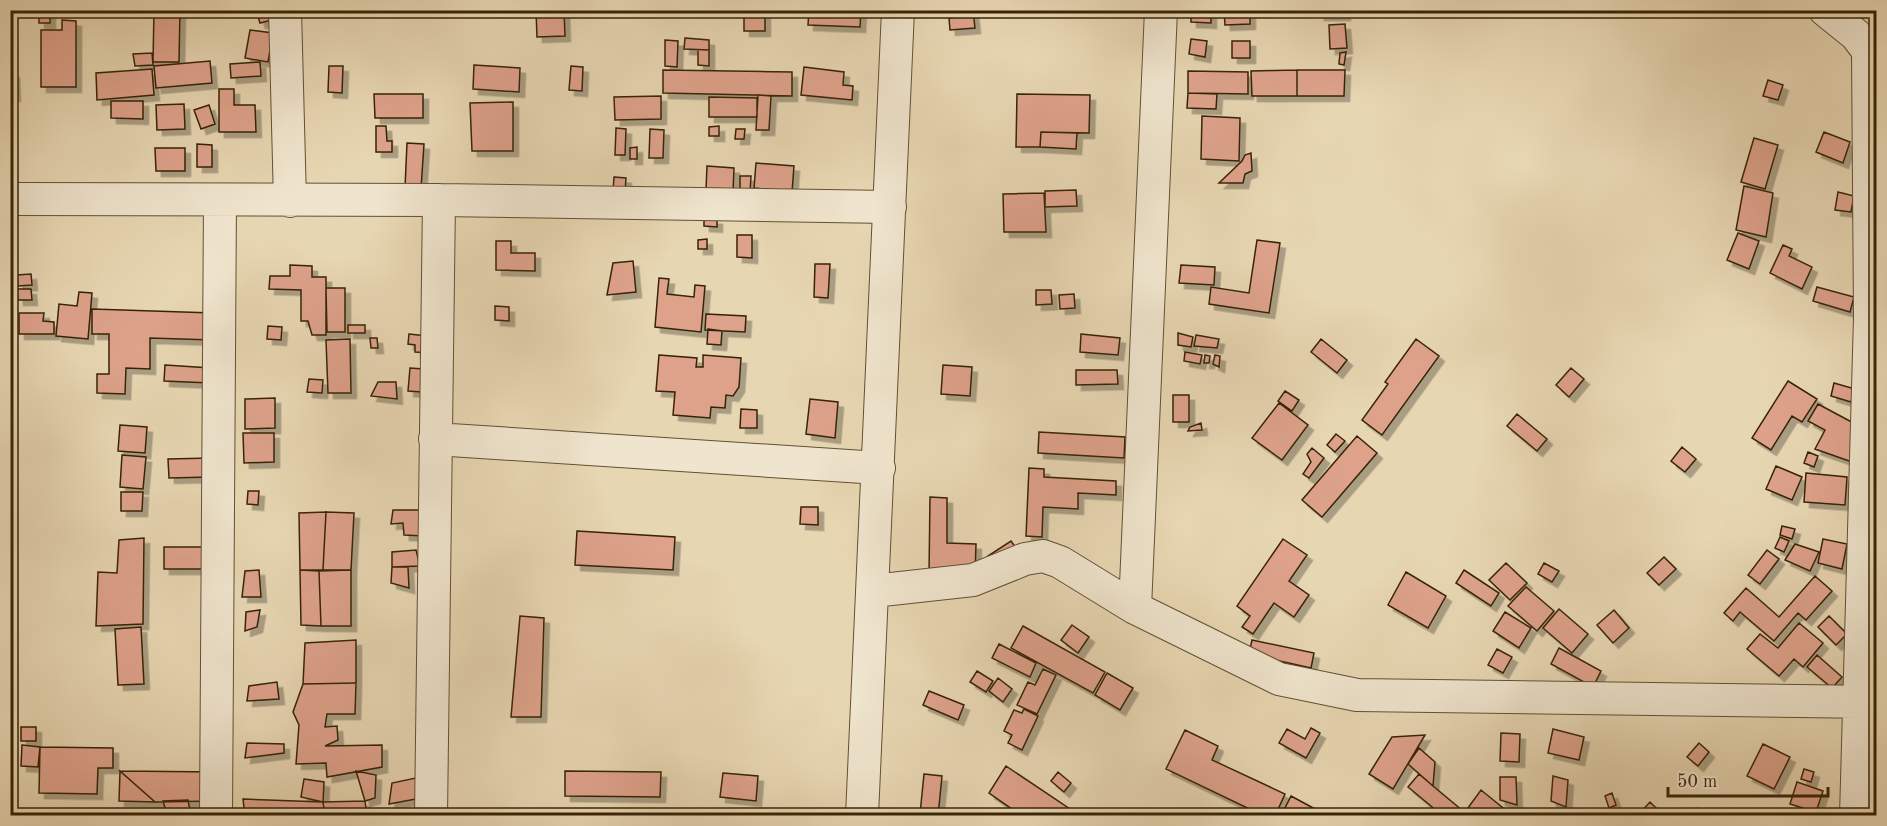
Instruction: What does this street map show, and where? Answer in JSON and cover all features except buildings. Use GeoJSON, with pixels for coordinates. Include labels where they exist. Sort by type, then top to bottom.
{"type":"FeatureCollection","features":[{"type":"Feature","properties":{"kind":"street"},"geometry":{"type":"LineString","coordinates":[[285,10],[290,201]]}},
{"type":"Feature","properties":{"kind":"street"},"geometry":{"type":"LineString","coordinates":[[862,816],[898,10]]}},
{"type":"Feature","properties":{"kind":"street"},"geometry":{"type":"LineString","coordinates":[[1135,608],[1161,10]]}},
{"type":"Feature","properties":{"kind":"street"},"geometry":{"type":"LineString","coordinates":[[1825,10],[1872,51],[1873,317],[1868,702],[1857,816]]}},
{"type":"Feature","properties":{"kind":"street"},"geometry":{"type":"LineString","coordinates":[[10,200],[439,200],[890,207]]}},
{"type":"Feature","properties":{"kind":"street"},"geometry":{"type":"LineString","coordinates":[[216,816],[219,200]]}},
{"type":"Feature","properties":{"kind":"street"},"geometry":{"type":"LineString","coordinates":[[431,816],[439,200]]}},
{"type":"Feature","properties":{"kind":"street"},"geometry":{"type":"LineString","coordinates":[[435,439],[879,468]]}},
{"type":"Feature","properties":{"kind":"street"},"geometry":{"type":"LineString","coordinates":[[873,591],[973,580],[1025,559],[1043,556],[1060,562],[1135,608],[1279,679],[1357,695],[1868,702]]}}]}
